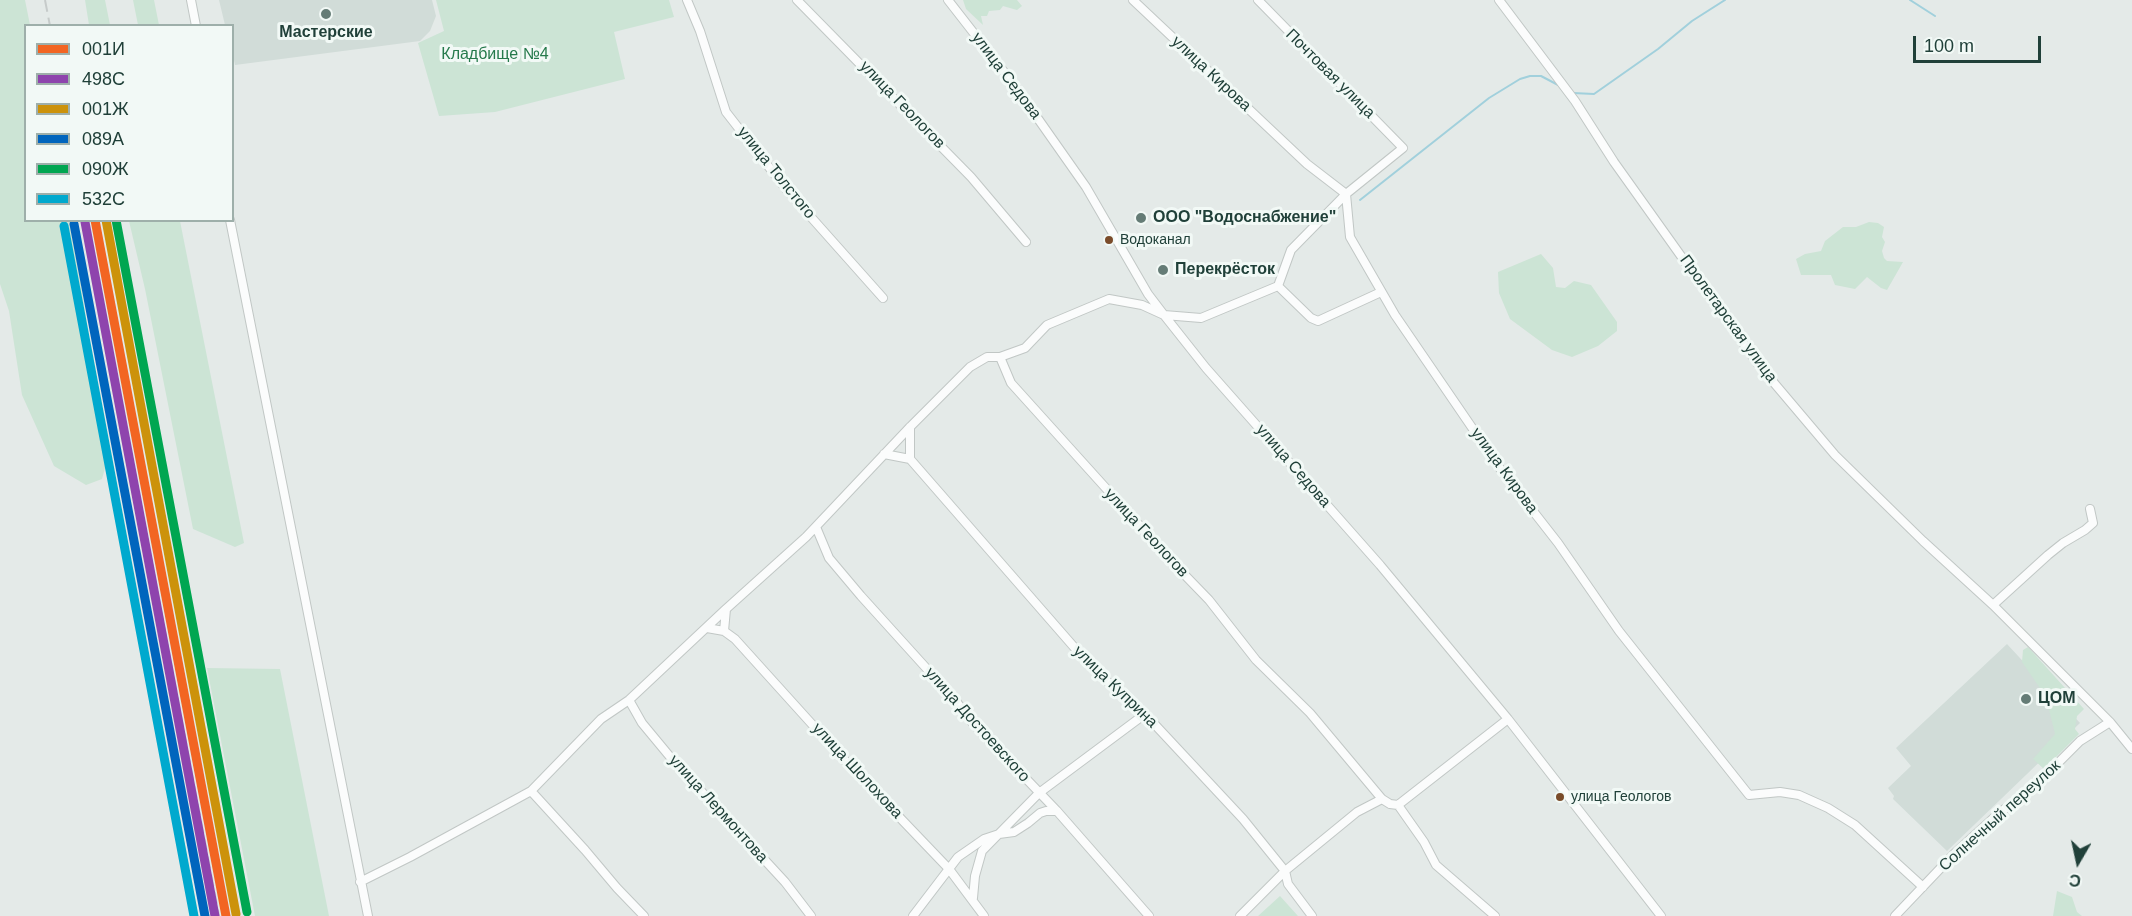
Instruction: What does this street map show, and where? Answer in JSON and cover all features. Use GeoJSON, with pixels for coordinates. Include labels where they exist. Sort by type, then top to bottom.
{"type":"FeatureCollection","features":[{"type":"Feature","properties":{"kind":"street"},"geometry":{"type":"LineString","coordinates":[[191,0],[196,24]]}},
{"type":"Feature","properties":{"kind":"street","name":"улица Толстого"},"geometry":{"type":"LineString","coordinates":[[687,0],[700,31],[726,112],[786,189],[883,297]]}},
{"type":"Feature","properties":{"kind":"street","name":"улица Геологов"},"geometry":{"type":"LineString","coordinates":[[797,0],[972,177],[1026,242]]}},
{"type":"Feature","properties":{"kind":"street","name":"улица Седова"},"geometry":{"type":"LineString","coordinates":[[948,0],[1015,86],[1086,187],[1148,294],[1164,315],[1206,368],[1380,565],[1508,719],[1661,916]]}},
{"type":"Feature","properties":{"kind":"street","name":"улица Кирова"},"geometry":{"type":"LineString","coordinates":[[1133,0],[1307,164],[1346,194],[1350,237],[1381,292],[1501,470],[1558,543],[1619,631],[1749,795],[1780,792],[1799,795],[1828,808],[1855,825],[1923,887]]}},
{"type":"Feature","properties":{"kind":"street","name":"Почтовая улица"},"geometry":{"type":"LineString","coordinates":[[1258,0],[1403,148],[1346,194]]}},
{"type":"Feature","properties":{"kind":"street","name":"Пролетарская улица"},"geometry":{"type":"LineString","coordinates":[[1500,0],[1575,101],[1614,162],[1758,364],[1835,455],[1993,606],[2110,722],[2132,749]]}},
{"type":"Feature","properties":{"kind":"street"},"geometry":{"type":"LineString","coordinates":[[360,882],[531,791],[601,719],[629,700],[816,527],[970,367],[987,357],[1000,357],[1025,348],[1047,325],[1109,299],[1142,305],[1164,315],[1202,318],[1278,286],[1291,250],[1346,194]]}},
{"type":"Feature","properties":{"kind":"street"},"geometry":{"type":"LineString","coordinates":[[230,222],[368,916]]}},
{"type":"Feature","properties":{"kind":"street"},"geometry":{"type":"LineString","coordinates":[[1278,286],[1311,318],[1318,321],[1381,292]]}},
{"type":"Feature","properties":{"kind":"street"},"geometry":{"type":"LineString","coordinates":[[1142,305],[1149,302],[1148,294]]}},
{"type":"Feature","properties":{"kind":"street","name":"улица Геологов"},"geometry":{"type":"LineString","coordinates":[[1000,357],[1011,383],[1209,600],[1256,660],[1310,713],[1382,799],[1390,804],[1398,805]]}},
{"type":"Feature","properties":{"kind":"street"},"geometry":{"type":"LineString","coordinates":[[884,454],[910,459],[910,427]]}},
{"type":"Feature","properties":{"kind":"street","name":"улица Куприна"},"geometry":{"type":"LineString","coordinates":[[910,459],[1094,670],[1145,714],[1243,819],[1285,871],[1288,884],[1312,916]]}},
{"type":"Feature","properties":{"kind":"street"},"geometry":{"type":"LineString","coordinates":[[1993,606],[2062,543],[2093,523],[2090,509]]}},
{"type":"Feature","properties":{"kind":"street","name":"улица Достоевского"},"geometry":{"type":"LineString","coordinates":[[816,527],[829,558],[855,589],[956,700],[969,719],[1057,811],[1149,916]]}},
{"type":"Feature","properties":{"kind":"street"},"geometry":{"type":"LineString","coordinates":[[707,628],[724,631],[726,609]]}},
{"type":"Feature","properties":{"kind":"street","name":"улица Шолохова"},"geometry":{"type":"LineString","coordinates":[[724,631],[735,639],[838,753],[949,869],[973,898],[984,916]]}},
{"type":"Feature","properties":{"kind":"street","name":"улица Лермонтова"},"geometry":{"type":"LineString","coordinates":[[629,700],[642,723],[676,764],[785,882],[811,916]]}},
{"type":"Feature","properties":{"kind":"street"},"geometry":{"type":"LineString","coordinates":[[973,898],[975,876],[982,851],[1039,793],[1145,714]]}},
{"type":"Feature","properties":{"kind":"street"},"geometry":{"type":"LineString","coordinates":[[1495,916],[1436,865],[1424,842],[1398,805],[1508,719]]}},
{"type":"Feature","properties":{"kind":"street","name":"Солнечный переулок"},"geometry":{"type":"LineString","coordinates":[[1895,916],[1954,854],[1997,815],[2040,782],[2080,741],[2110,722]]}},
{"type":"Feature","properties":{"kind":"street"},"geometry":{"type":"LineString","coordinates":[[531,791],[644,916]]}},
{"type":"Feature","properties":{"kind":"street"},"geometry":{"type":"LineString","coordinates":[[1240,916],[1285,871],[1357,812],[1382,799]]}},
{"type":"Feature","properties":{"kind":"street"},"geometry":{"type":"LineString","coordinates":[[913,916],[958,857],[984,839],[1014,832],[1040,813],[1057,811]]}},
{"type":"Feature","properties":{"kind":"shaded area"},"geometry":{"type":"Polygon","coordinates":[[[219,0],[432,0],[436,16],[430,31],[420,41],[235,65],[234,24],[225,24],[219,0]]]}},
{"type":"Feature","properties":{"kind":"shaded area"},"geometry":{"type":"Polygon","coordinates":[[[2007,644],[2080,723],[1947,851],[1893,799],[1894,796],[1888,788],[1911,766],[1896,748],[2007,644]]]}},
{"type":"Feature","properties":{"kind":"green space"},"geometry":{"type":"Polygon","coordinates":[[[0,0],[25,0],[30,24],[24,24],[24,222],[70,222],[107,461],[102,479],[86,485],[54,466],[22,395],[9,311],[0,284],[0,0]]]}},
{"type":"Feature","properties":{"kind":"green space"},"geometry":{"type":"Polygon","coordinates":[[[85,0],[105,0],[110,24],[89,24],[85,0]]]}},
{"type":"Feature","properties":{"kind":"green space"},"geometry":{"type":"Polygon","coordinates":[[[133,0],[154,0],[159,24],[138,24],[133,0]]]}},
{"type":"Feature","properties":{"kind":"green space","name":"Кладбище №4"},"geometry":{"type":"Polygon","coordinates":[[[436,0],[669,0],[674,17],[614,32],[625,79],[495,112],[439,116],[418,43],[444,31],[436,0]]]}},
{"type":"Feature","properties":{"kind":"green space"},"geometry":{"type":"Polygon","coordinates":[[[963,0],[1017,0],[1022,6],[1017,10],[1003,6],[1000,10],[989,11],[987,16],[981,16],[983,25],[966,9],[963,0]]]}},
{"type":"Feature","properties":{"kind":"green space"},"geometry":{"type":"Polygon","coordinates":[[[129,222],[180,222],[244,543],[235,547],[193,529],[145,289],[129,222]]]}},
{"type":"Feature","properties":{"kind":"green space"},"geometry":{"type":"Polygon","coordinates":[[[1869,222],[1878,223],[1884,227],[1882,237],[1885,242],[1882,251],[1884,258],[1887,261],[1903,262],[1887,290],[1867,277],[1855,289],[1835,285],[1831,275],[1801,275],[1796,259],[1805,254],[1821,251],[1825,241],[1843,227],[1856,227],[1869,222]]]}},
{"type":"Feature","properties":{"kind":"green space"},"geometry":{"type":"Polygon","coordinates":[[[1541,254],[1553,268],[1556,287],[1565,288],[1574,281],[1591,285],[1617,322],[1617,331],[1598,346],[1572,357],[1552,350],[1510,319],[1499,293],[1498,272],[1541,254]]]}},
{"type":"Feature","properties":{"kind":"green space"},"geometry":{"type":"Polygon","coordinates":[[[2028,647],[2084,709],[2077,716],[2075,729],[2079,734],[2044,769],[2033,759],[2055,734],[2046,697],[2022,662],[2023,650],[2028,647]]]}},
{"type":"Feature","properties":{"kind":"green space"},"geometry":{"type":"Polygon","coordinates":[[[207,668],[280,669],[329,916],[255,916],[207,668]]]}},
{"type":"Feature","properties":{"kind":"green space"},"geometry":{"type":"Polygon","coordinates":[[[2057,891],[2072,897],[2077,912],[2082,916],[2053,916],[2057,891]]]}},
{"type":"Feature","properties":{"kind":"green space"},"geometry":{"type":"Polygon","coordinates":[[[1280,896],[1298,916],[1258,916],[1280,896]]]}},
{"type":"Feature","properties":{"kind":"waterway"},"geometry":{"type":"LineString","coordinates":[[1573,93],[1594,94],[1658,49],[1692,21],[1725,0]]}},
{"type":"Feature","properties":{"kind":"waterway"},"geometry":{"type":"LineString","coordinates":[[1910,0],[1935,16]]}},
{"type":"Feature","properties":{"kind":"waterway"},"geometry":{"type":"LineString","coordinates":[[1360,200],[1489,98],[1520,79],[1541,76],[1560,86]]}},
{"type":"Feature","properties":{"kind":"railway"},"geometry":{"type":"LineString","coordinates":[[45,0],[50,24]]}},
{"type":"Feature","properties":{"kind":"railway"},"geometry":{"type":"LineString","coordinates":[[87,222],[219,916]]}},
{"type":"Feature","properties":{"kind":"transit line","name":"498С"},"geometry":{"type":"LineString","coordinates":[[85,222],[215,916]]}},
{"type":"Feature","properties":{"kind":"transit line","name":"001И"},"geometry":{"type":"LineString","coordinates":[[95,222],[226,916]]}},
{"type":"Feature","properties":{"kind":"transit line","name":"001Ж"},"geometry":{"type":"LineString","coordinates":[[106,222],[236,914]]}},
{"type":"Feature","properties":{"kind":"transit line","name":"090Ж"},"geometry":{"type":"LineString","coordinates":[[116,222],[247,912]]}},
{"type":"Feature","properties":{"kind":"transit line","name":"089А"},"geometry":{"type":"LineString","coordinates":[[74,224],[205,916]]}},
{"type":"Feature","properties":{"kind":"transit line","name":"532С"},"geometry":{"type":"LineString","coordinates":[[64,226],[194,916]]}},
{"type":"Feature","properties":{"kind":"place","name":"Мастерские"},"geometry":{"type":"Point","coordinates":[326,14]}},
{"type":"Feature","properties":{"kind":"place","name":"ООО \"Водоснабжение\""},"geometry":{"type":"Point","coordinates":[1141,218]}},
{"type":"Feature","properties":{"kind":"place","name":"Водоканал"},"geometry":{"type":"Point","coordinates":[1109,240]}},
{"type":"Feature","properties":{"kind":"place","name":"Перекрёсток"},"geometry":{"type":"Point","coordinates":[1163,270]}},
{"type":"Feature","properties":{"kind":"place","name":"ЦОМ"},"geometry":{"type":"Point","coordinates":[2026,699]}},
{"type":"Feature","properties":{"kind":"place","name":"улица Геологов"},"geometry":{"type":"Point","coordinates":[1560,797]}}]}
